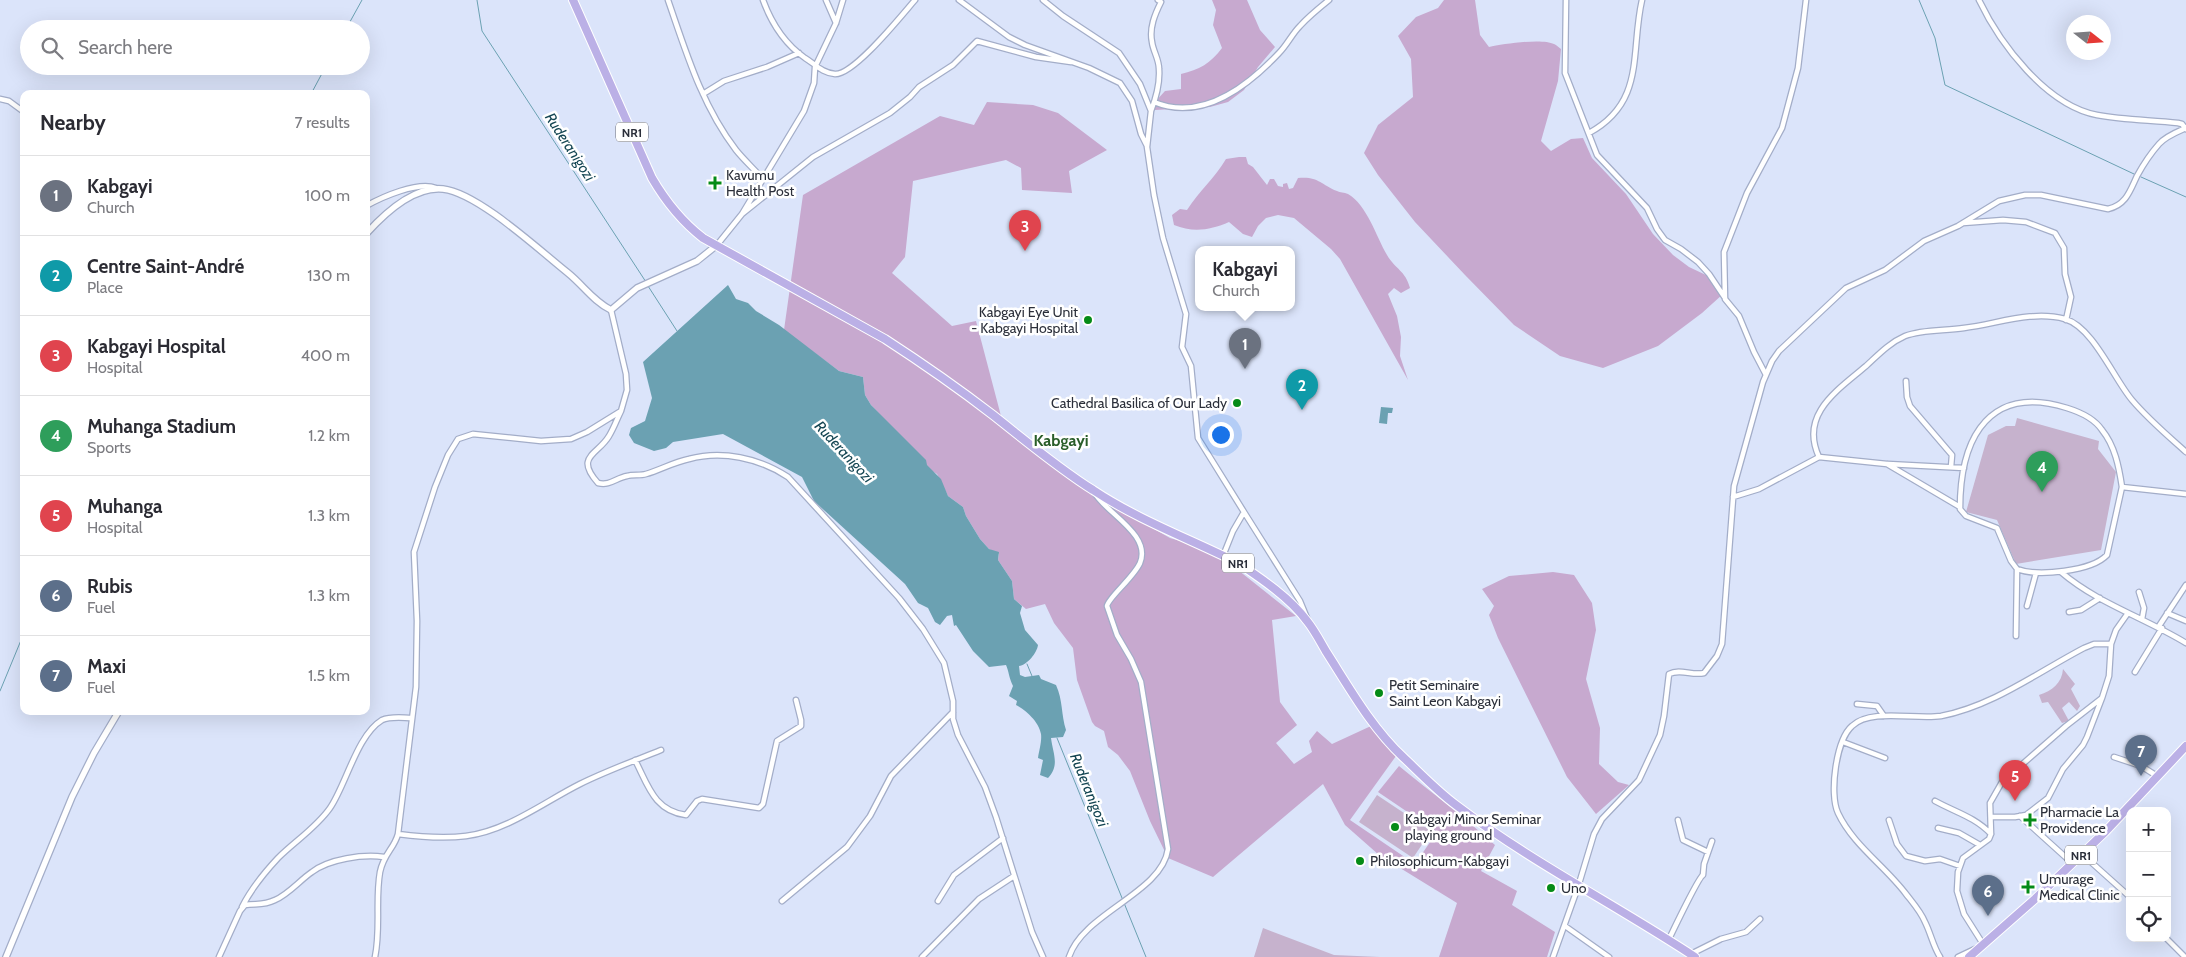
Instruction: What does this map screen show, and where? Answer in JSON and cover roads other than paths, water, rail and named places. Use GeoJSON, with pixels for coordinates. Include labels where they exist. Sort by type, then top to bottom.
{"type":"FeatureCollection","features":[{"type":"Feature","properties":{"kind":"highway","name":"NR1"},"geometry":{"type":"LineString","coordinates":[[573,0],[659,190],[668,205],[689,227],[907,354],[937,374],[1093,491],[1255,574],[1293,605],[1308,622],[1360,704],[1401,755],[1455,804],[1496,834],[1578,887],[1691,956]]}},
{"type":"Feature","properties":{"kind":"highway","name":"NR1"},"geometry":{"type":"LineString","coordinates":[[1969,957],[2082,854],[2186,746]]}},
{"type":"Feature","properties":{"kind":"street"},"geometry":{"type":"LineString","coordinates":[[668,0],[690,66],[703,94],[736,150],[762,178]]}},
{"type":"Feature","properties":{"kind":"street"},"geometry":{"type":"LineString","coordinates":[[763,0],[779,32],[799,54],[815,67],[834,74],[848,70],[893,28],[915,0]]}},
{"type":"Feature","properties":{"kind":"street"},"geometry":{"type":"LineString","coordinates":[[826,0],[836,23]]}},
{"type":"Feature","properties":{"kind":"street"},"geometry":{"type":"LineString","coordinates":[[611,310],[637,288],[697,261],[717,245],[742,214],[806,106],[814,83],[815,67],[836,23],[843,0]]}},
{"type":"Feature","properties":{"kind":"street"},"geometry":{"type":"LineString","coordinates":[[959,0],[1008,37],[1025,46],[1071,62],[1120,83],[1132,101],[1141,134],[1147,147]]}},
{"type":"Feature","properties":{"kind":"street"},"geometry":{"type":"LineString","coordinates":[[1043,0],[1063,16],[1119,52],[1140,84],[1151,111]]}},
{"type":"Feature","properties":{"kind":"street"},"geometry":{"type":"LineString","coordinates":[[1158,0],[1161,2],[1154,14],[1151,33],[1159,69],[1151,111],[1147,147],[1157,217],[1186,314],[1182,347],[1191,366],[1198,438],[1300,601],[1308,622]]}},
{"type":"Feature","properties":{"kind":"street"},"geometry":{"type":"LineString","coordinates":[[1154,102],[1170,108],[1196,107],[1212,104],[1227,96],[1272,60],[1307,18],[1329,0]]}},
{"type":"Feature","properties":{"kind":"street"},"geometry":{"type":"LineString","coordinates":[[1566,0],[1565,72],[1597,156],[1647,208],[1657,229],[1666,240],[1698,262],[1709,274],[1739,316],[1766,375]]}},
{"type":"Feature","properties":{"kind":"street"},"geometry":{"type":"LineString","coordinates":[[1589,133],[1603,125],[1615,114],[1626,95],[1636,64],[1642,0]]}},
{"type":"Feature","properties":{"kind":"street"},"geometry":{"type":"LineString","coordinates":[[1726,299],[1723,276],[1724,252],[1747,193],[1782,128],[1798,68],[1806,0]]}},
{"type":"Feature","properties":{"kind":"street"},"geometry":{"type":"LineString","coordinates":[[1553,957],[1578,887],[1594,834],[1602,819],[1638,780],[1660,735],[1669,674],[1680,672],[1704,673],[1720,650],[1725,616],[1734,486],[1766,375],[1772,361],[1846,288],[1885,270],[1930,237],[1962,223],[1999,201],[2024,195],[2049,196],[2108,209],[2114,207],[2129,195],[2139,174],[2158,145],[2169,136],[2186,128],[2178,123],[2096,115],[2062,100],[2025,68],[1999,34],[1979,0]]}},
{"type":"Feature","properties":{"kind":"street"},"geometry":{"type":"LineString","coordinates":[[742,214],[813,157],[890,113],[919,87],[953,65],[977,41],[1043,59],[1071,62]]}},
{"type":"Feature","properties":{"kind":"street"},"geometry":{"type":"LineString","coordinates":[[703,94],[724,81],[799,54]]}},
{"type":"Feature","properties":{"kind":"street"},"geometry":{"type":"LineString","coordinates":[[0,99],[8,101],[20,109]]}},
{"type":"Feature","properties":{"kind":"street"},"geometry":{"type":"LineString","coordinates":[[370,204],[404,190],[427,186],[452,191],[499,218],[569,273],[601,304],[611,310],[626,374],[627,390],[621,411],[609,436],[590,454],[588,459],[589,468],[598,483],[606,485],[628,475],[644,475],[688,459],[704,456],[739,456],[780,472],[788,478],[861,559],[888,585],[923,629],[946,668],[958,735],[984,787],[1004,838],[1032,932],[1043,957]]}},
{"type":"Feature","properties":{"kind":"street"},"geometry":{"type":"LineString","coordinates":[[370,230],[403,201],[425,191],[438,189]]}},
{"type":"Feature","properties":{"kind":"street"},"geometry":{"type":"LineString","coordinates":[[1962,223],[2003,220],[2026,222],[2055,233],[2064,248],[2065,274],[2071,297],[2066,320]]}},
{"type":"Feature","properties":{"kind":"street"},"geometry":{"type":"LineString","coordinates":[[1820,457],[1813,441],[1817,419],[1826,401],[1895,341],[1920,332],[1983,326],[2040,316],[2066,320],[2082,331],[2100,352],[2124,390],[2139,408],[2186,452]]}},
{"type":"Feature","properties":{"kind":"street"},"geometry":{"type":"LineString","coordinates":[[1906,381],[1910,406],[1952,455],[1951,467]]}},
{"type":"Feature","properties":{"kind":"street"},"geometry":{"type":"LineString","coordinates":[[2016,636],[2017,569],[2011,561],[1997,528],[1962,514],[1960,507],[1964,468],[1974,440],[1987,420],[2001,410],[2019,402],[2038,400],[2078,412],[2101,428],[2115,456],[2122,487],[2108,555],[2089,564],[2061,572],[2036,573],[2017,569]]}},
{"type":"Feature","properties":{"kind":"street"},"geometry":{"type":"LineString","coordinates":[[375,957],[379,934],[378,890],[384,858],[398,834],[417,674],[414,552],[438,477],[456,441],[466,436],[474,434],[541,441],[563,440],[587,432],[621,411]]}},
{"type":"Feature","properties":{"kind":"street"},"geometry":{"type":"LineString","coordinates":[[1733,498],[1759,489],[1820,457],[1887,464],[1964,468]]}},
{"type":"Feature","properties":{"kind":"street"},"geometry":{"type":"LineString","coordinates":[[1887,464],[1960,507]]}},
{"type":"Feature","properties":{"kind":"street"},"geometry":{"type":"LineString","coordinates":[[2122,487],[2186,494]]}},
{"type":"Feature","properties":{"kind":"street"},"geometry":{"type":"LineString","coordinates":[[1069,957],[1080,938],[1153,878],[1166,857],[1168,849],[1141,682],[1132,659],[1117,635],[1107,606],[1111,598],[1134,573],[1142,557],[1141,552],[1129,528],[1099,500],[1093,491]]}},
{"type":"Feature","properties":{"kind":"street"},"geometry":{"type":"LineString","coordinates":[[1223,556],[1233,531],[1244,512]]}},
{"type":"Feature","properties":{"kind":"street"},"geometry":{"type":"LineString","coordinates":[[2061,572],[2074,583],[2100,598],[2160,627],[2186,642]]}},
{"type":"Feature","properties":{"kind":"street"},"geometry":{"type":"LineString","coordinates":[[2027,606],[2036,573]]}},
{"type":"Feature","properties":{"kind":"street"},"geometry":{"type":"LineString","coordinates":[[2135,672],[2167,613],[2186,585]]}},
{"type":"Feature","properties":{"kind":"street"},"geometry":{"type":"LineString","coordinates":[[2139,592],[2144,608],[2142,619]]}},
{"type":"Feature","properties":{"kind":"street"},"geometry":{"type":"LineString","coordinates":[[2069,612],[2081,610],[2100,598]]}},
{"type":"Feature","properties":{"kind":"street"},"geometry":{"type":"LineString","coordinates":[[1991,817],[2020,816],[2035,810],[2052,792],[2063,768],[2088,737],[2109,676],[2111,644],[2116,630],[2128,613]]}},
{"type":"Feature","properties":{"kind":"street"},"geometry":{"type":"LineString","coordinates":[[2167,613],[2186,621]]}},
{"type":"Feature","properties":{"kind":"street"},"geometry":{"type":"LineString","coordinates":[[1940,957],[1919,912],[1891,875],[1853,836],[1838,814],[1833,798],[1833,786],[1837,760],[1843,742],[1852,726],[1867,719],[1884,716],[1932,717],[1962,711],[2011,690],[2084,648],[2098,644],[2111,644]]}},
{"type":"Feature","properties":{"kind":"street"},"geometry":{"type":"LineString","coordinates":[[1958,957],[1981,946],[1957,896],[1960,866],[1966,854],[1987,841],[1991,834],[1990,803],[2002,782],[2066,726],[2102,698]]}},
{"type":"Feature","properties":{"kind":"street"},"geometry":{"type":"LineString","coordinates":[[635,760],[658,803],[668,811],[686,816],[697,801],[702,799],[758,808],[763,804],[777,741],[801,726],[802,720],[796,700]]}},
{"type":"Feature","properties":{"kind":"street"},"geometry":{"type":"LineString","coordinates":[[1857,704],[1877,706],[1884,716]]}},
{"type":"Feature","properties":{"kind":"street"},"geometry":{"type":"LineString","coordinates":[[782,901],[847,846],[870,816],[891,776],[953,712]]}},
{"type":"Feature","properties":{"kind":"street"},"geometry":{"type":"LineString","coordinates":[[6,957],[72,797],[94,753],[117,715]]}},
{"type":"Feature","properties":{"kind":"street"},"geometry":{"type":"LineString","coordinates":[[219,957],[249,893],[278,858],[330,808],[350,764],[371,731],[382,721],[390,718],[412,718]]}},
{"type":"Feature","properties":{"kind":"street"},"geometry":{"type":"LineString","coordinates":[[1843,742],[1885,758]]}},
{"type":"Feature","properties":{"kind":"street"},"geometry":{"type":"LineString","coordinates":[[398,834],[433,838],[468,836],[479,833],[529,812],[580,784],[661,750]]}},
{"type":"Feature","properties":{"kind":"street"},"geometry":{"type":"LineString","coordinates":[[2114,757],[2141,766],[2157,776]]}},
{"type":"Feature","properties":{"kind":"street"},"geometry":{"type":"LineString","coordinates":[[1935,800],[1980,823],[1991,834]]}},
{"type":"Feature","properties":{"kind":"street"},"geometry":{"type":"LineString","coordinates":[[2020,816],[2072,863]]}},
{"type":"Feature","properties":{"kind":"street"},"geometry":{"type":"LineString","coordinates":[[1678,820],[1683,840],[1708,852]]}},
{"type":"Feature","properties":{"kind":"street"},"geometry":{"type":"LineString","coordinates":[[1889,820],[1897,844],[1906,856],[1925,861],[1940,859],[1960,866]]}},
{"type":"Feature","properties":{"kind":"street"},"geometry":{"type":"LineString","coordinates":[[1938,828],[1959,833],[1980,845]]}},
{"type":"Feature","properties":{"kind":"street"},"geometry":{"type":"LineString","coordinates":[[938,901],[954,875],[1004,838]]}},
{"type":"Feature","properties":{"kind":"street"},"geometry":{"type":"LineString","coordinates":[[1668,941],[1695,890],[1699,877],[1703,875],[1712,841]]}},
{"type":"Feature","properties":{"kind":"street"},"geometry":{"type":"LineString","coordinates":[[2082,854],[2126,893]]}},
{"type":"Feature","properties":{"kind":"street"},"geometry":{"type":"LineString","coordinates":[[242,907],[250,904],[266,904],[278,900],[311,872],[323,866],[368,856],[384,858]]}},
{"type":"Feature","properties":{"kind":"street"},"geometry":{"type":"LineString","coordinates":[[922,957],[979,899],[1014,876]]}},
{"type":"Feature","properties":{"kind":"street"},"geometry":{"type":"LineString","coordinates":[[1691,956],[1722,940],[1746,932],[1760,919]]}},
{"type":"Feature","properties":{"kind":"street"},"geometry":{"type":"LineString","coordinates":[[1565,926],[1609,957]]}},
{"type":"Feature","properties":{"kind":"street"},"geometry":{"type":"LineString","coordinates":[[2170,942],[2184,956]]}},
{"type":"Feature","properties":{"kind":"water"},"geometry":{"type":"Polygon","coordinates":[[[728,285],[736,299],[748,303],[756,311],[779,325],[839,371],[863,377],[865,395],[871,405],[926,460],[927,465],[941,479],[948,496],[963,507],[966,516],[980,539],[989,549],[999,552],[998,560],[1012,581],[1014,599],[1022,606],[1020,613],[1025,630],[1038,645],[1036,652],[1031,658],[1019,666],[1020,675],[1025,677],[1039,675],[1041,679],[1056,685],[1060,696],[1066,730],[1063,737],[1051,738],[1055,764],[1048,778],[1040,775],[1043,760],[1038,758],[1041,740],[1040,730],[1032,717],[1016,705],[1017,701],[1009,696],[1013,686],[1006,665],[989,667],[973,651],[956,625],[954,626],[952,615],[947,616],[940,625],[935,622],[928,608],[918,603],[905,584],[814,501],[802,477],[723,434],[673,442],[666,448],[654,451],[634,443],[629,435],[631,428],[645,421],[652,398],[643,362],[728,285]]]}},
{"type":"Feature","properties":{"kind":"water"},"geometry":{"type":"Polygon","coordinates":[[[1381,407],[1393,408],[1392,413],[1388,413],[1387,424],[1379,423],[1381,407]]]}},
{"type":"Feature","properties":{"kind":"waterway"},"geometry":{"type":"LineString","coordinates":[[351,20],[362,0]]}},
{"type":"Feature","properties":{"kind":"waterway","name":"Ruderanigozi"},"geometry":{"type":"LineString","coordinates":[[477,0],[482,31],[646,282]]}},
{"type":"Feature","properties":{"kind":"waterway"},"geometry":{"type":"LineString","coordinates":[[1919,0],[1935,38],[1945,85],[2134,174]]}},
{"type":"Feature","properties":{"kind":"waterway"},"geometry":{"type":"LineString","coordinates":[[313,90],[321,75]]}},
{"type":"Feature","properties":{"kind":"waterway"},"geometry":{"type":"LineString","coordinates":[[2141,177],[2186,197]]}},
{"type":"Feature","properties":{"kind":"waterway","name":"Ruderanigozi"},"geometry":{"type":"LineString","coordinates":[[648,286],[677,331]]}},
{"type":"Feature","properties":{"kind":"waterway"},"geometry":{"type":"LineString","coordinates":[[0,691],[20,643]]}},
{"type":"Feature","properties":{"kind":"waterway","name":"Ruderanigozi"},"geometry":{"type":"LineString","coordinates":[[1027,664],[1032,676]]}},
{"type":"Feature","properties":{"kind":"waterway","name":"Ruderanigozi"},"geometry":{"type":"LineString","coordinates":[[1057,738],[1146,957]]}},
{"type":"Feature","properties":{"kind":"place","name":"Kavumu Health Post"},"geometry":{"type":"Point","coordinates":[715,183]}},
{"type":"Feature","properties":{"kind":"place","name":"Kabgayi Hospital"},"geometry":{"type":"Point","coordinates":[1025,251]}},
{"type":"Feature","properties":{"kind":"place","name":"Kabgayi Eye Unit - Kabgayi Hospital"},"geometry":{"type":"Point","coordinates":[1088,320]}},
{"type":"Feature","properties":{"kind":"place","name":"Kabgayi"},"geometry":{"type":"Point","coordinates":[1245,369]}},
{"type":"Feature","properties":{"kind":"place","name":"Cathedral Basilica of Our Lady"},"geometry":{"type":"Point","coordinates":[1237,403]}},
{"type":"Feature","properties":{"kind":"place","name":"Centre Saint-André"},"geometry":{"type":"Point","coordinates":[1302,410]}},
{"type":"Feature","properties":{"kind":"place","name":"Muhanga Stadium"},"geometry":{"type":"Point","coordinates":[2042,492]}},
{"type":"Feature","properties":{"kind":"place","name":"Petit Seminaire Saint Leon Kabgayi"},"geometry":{"type":"Point","coordinates":[1379,693]}},
{"type":"Feature","properties":{"kind":"place","name":"Maxi"},"geometry":{"type":"Point","coordinates":[2141,776]}},
{"type":"Feature","properties":{"kind":"place","name":"Muhanga"},"geometry":{"type":"Point","coordinates":[2015,801]}},
{"type":"Feature","properties":{"kind":"place","name":"Pharmacie La Providence"},"geometry":{"type":"Point","coordinates":[2030,820]}},
{"type":"Feature","properties":{"kind":"place","name":"Kabgayi Minor Seminar playing ground"},"geometry":{"type":"Point","coordinates":[1395,827]}},
{"type":"Feature","properties":{"kind":"place","name":"Philosophicum-Kabgayi"},"geometry":{"type":"Point","coordinates":[1360,861]}},
{"type":"Feature","properties":{"kind":"place","name":"Umurage Medical Clinic"},"geometry":{"type":"Point","coordinates":[2028,887]}},
{"type":"Feature","properties":{"kind":"place","name":"Uno"},"geometry":{"type":"Point","coordinates":[1551,888]}},
{"type":"Feature","properties":{"kind":"place","name":"Rubis"},"geometry":{"type":"Point","coordinates":[1988,916]}},
{"type":"Feature","properties":{"kind":"district","name":"Kabgayi"},"geometry":{"type":"Point","coordinates":[1061,440]}}]}
